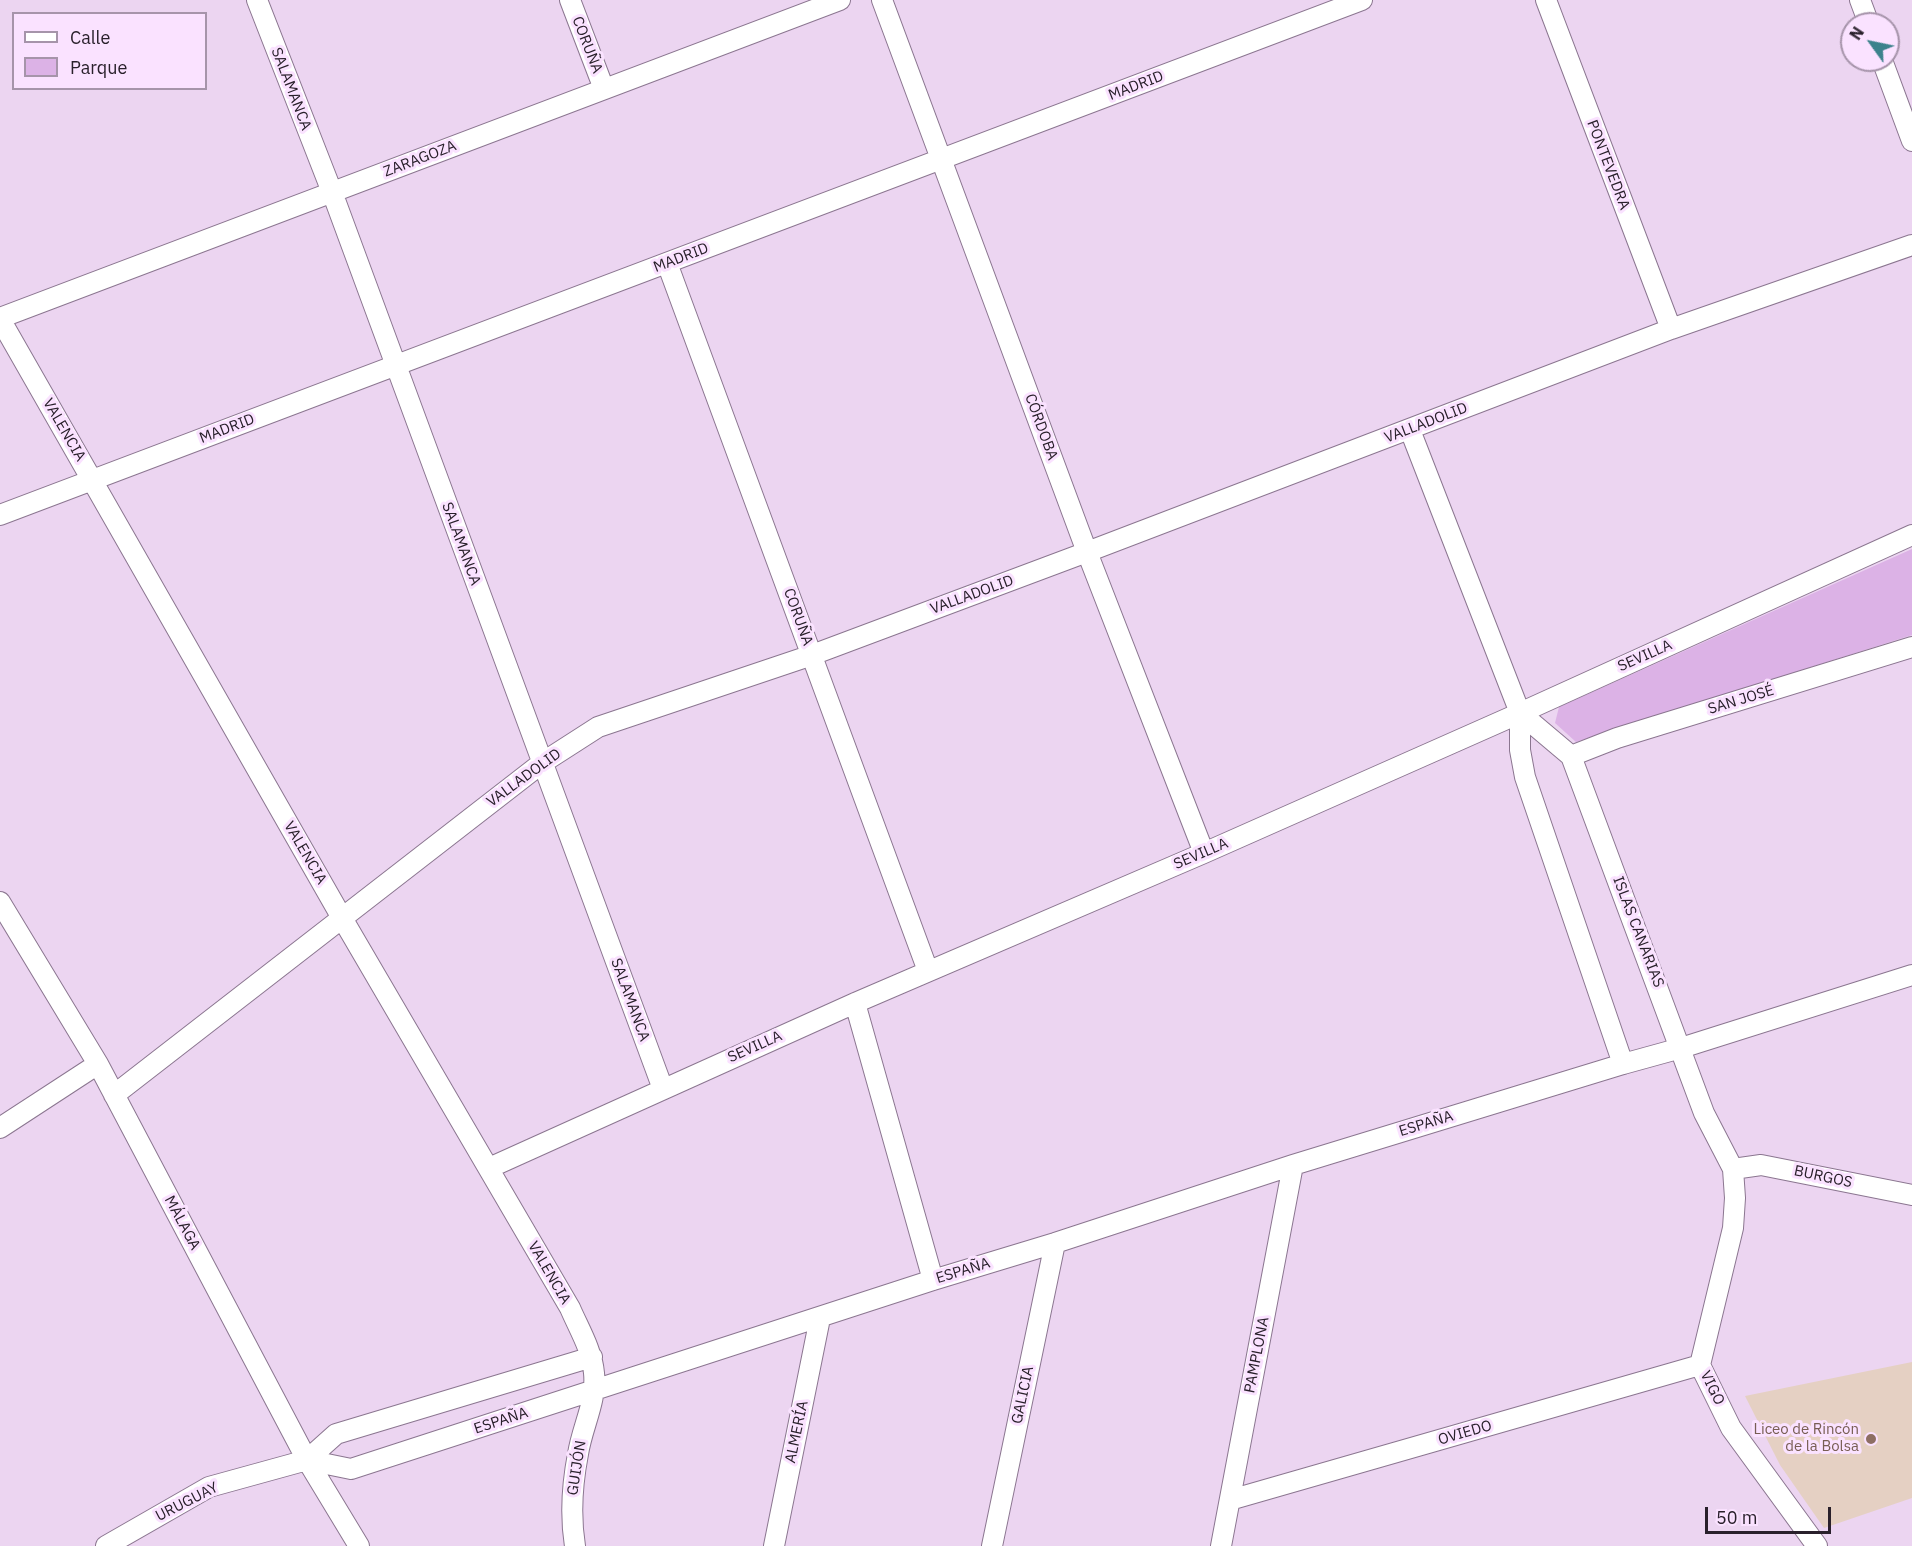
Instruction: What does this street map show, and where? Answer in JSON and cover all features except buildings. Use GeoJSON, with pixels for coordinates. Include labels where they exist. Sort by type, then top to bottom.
{"type":"FeatureCollection","features":[{"type":"Feature","properties":{"kind":"street","name":"SALAMANCA"},"geometry":{"type":"LineString","coordinates":[[256,0],[332,192],[663,1089]]}},
{"type":"Feature","properties":{"kind":"street","name":"CORUÑA"},"geometry":{"type":"LineString","coordinates":[[570,0],[604,89]]}},
{"type":"Feature","properties":{"kind":"street","name":"ZARAGOZA"},"geometry":{"type":"LineString","coordinates":[[0,318],[840,0]]}},
{"type":"Feature","properties":{"kind":"street","name":"CÓRDOBA"},"geometry":{"type":"LineString","coordinates":[[882,0],[1087,552],[1204,853]]}},
{"type":"Feature","properties":{"kind":"street","name":"MADRID"},"geometry":{"type":"LineString","coordinates":[[0,515],[1362,0]]}},
{"type":"Feature","properties":{"kind":"street","name":"PONTEVEDRA"},"geometry":{"type":"LineString","coordinates":[[1546,0],[1671,329]]}},
{"type":"Feature","properties":{"kind":"street"},"geometry":{"type":"LineString","coordinates":[[1886,72],[1912,141]]}},
{"type":"Feature","properties":{"kind":"street","name":"VALLADOLID"},"geometry":{"type":"LineString","coordinates":[[114,1095],[542,763],[598,727],[812,655],[1410,430],[1671,329],[1912,244]]}},
{"type":"Feature","properties":{"kind":"street","name":"CORUÑA"},"geometry":{"type":"LineString","coordinates":[[667,263],[928,970]]}},
{"type":"Feature","properties":{"kind":"street","name":"VALENCIA"},"geometry":{"type":"LineString","coordinates":[[0,318],[342,918],[570,1308],[592,1357],[594,1391]]}},
{"type":"Feature","properties":{"kind":"street","name":"ISLAS CANARIAS"},"geometry":{"type":"LineString","coordinates":[[1410,430],[1520,713],[1520,750],[1525,777],[1623,1064]]}},
{"type":"Feature","properties":{"kind":"street","name":"SEVILLA"},"geometry":{"type":"LineString","coordinates":[[489,1168],[928,970],[1204,853],[1912,536]]}},
{"type":"Feature","properties":{"kind":"street","name":"SAN JOSÉ"},"geometry":{"type":"LineString","coordinates":[[1571,756],[1617,738],[1912,647]]}},
{"type":"Feature","properties":{"kind":"street","name":"ISLAS CANARIAS"},"geometry":{"type":"LineString","coordinates":[[1520,713],[1571,756],[1704,1113],[1733,1169]]}},
{"type":"Feature","properties":{"kind":"street","name":"MÁLAGA"},"geometry":{"type":"LineString","coordinates":[[0,902],[98,1064],[307,1460],[359,1546]]}},
{"type":"Feature","properties":{"kind":"street","name":"ESPAÑA"},"geometry":{"type":"LineString","coordinates":[[307,1460],[351,1468],[1293,1165],[1681,1048],[1912,975]]}},
{"type":"Feature","properties":{"kind":"street"},"geometry":{"type":"LineString","coordinates":[[855,1003],[933,1280]]}},
{"type":"Feature","properties":{"kind":"street"},"geometry":{"type":"LineString","coordinates":[[0,1128],[98,1064]]}},
{"type":"Feature","properties":{"kind":"street","name":"PAMPLONA"},"geometry":{"type":"LineString","coordinates":[[1221,1546],[1293,1165]]}},
{"type":"Feature","properties":{"kind":"street","name":"BURGOS"},"geometry":{"type":"LineString","coordinates":[[1733,1169],[1761,1165],[1912,1195]]}},
{"type":"Feature","properties":{"kind":"street","name":"VIGO"},"geometry":{"type":"LineString","coordinates":[[1733,1169],[1735,1198],[1733,1228],[1700,1365],[1731,1428],[1810,1544]]}},
{"type":"Feature","properties":{"kind":"street","name":"GALICIA"},"geometry":{"type":"LineString","coordinates":[[992,1546],[1054,1243]]}},
{"type":"Feature","properties":{"kind":"street","name":"ALMERÍA"},"geometry":{"type":"LineString","coordinates":[[774,1546],[820,1318]]}},
{"type":"Feature","properties":{"kind":"street"},"geometry":{"type":"LineString","coordinates":[[307,1460],[336,1434],[592,1357]]}},
{"type":"Feature","properties":{"kind":"street","name":"OVIEDO"},"geometry":{"type":"LineString","coordinates":[[1230,1500],[1700,1365]]}},
{"type":"Feature","properties":{"kind":"street","name":"GUIJÓN"},"geometry":{"type":"LineString","coordinates":[[575,1546],[572,1507],[578,1453],[594,1391]]}},
{"type":"Feature","properties":{"kind":"street","name":"URUGUAY"},"geometry":{"type":"LineString","coordinates":[[113,1544],[209,1487],[307,1460]]}},
{"type":"Feature","properties":{"kind":"street"},"geometry":{"type":"LineString","coordinates":[[338,1546],[344,1522]]}},
{"type":"Feature","properties":{"kind":"shaded area"},"geometry":{"type":"Polygon","coordinates":[[[1912,1362],[1912,1498],[1824,1528],[1780,1465],[1745,1396],[1912,1362]]]}},
{"type":"Feature","properties":{"kind":"green space"},"geometry":{"type":"Polygon","coordinates":[[[1912,549],[1912,635],[1576,742],[1555,723],[1559,707],[1912,549]]]}},
{"type":"Feature","properties":{"kind":"place","name":"Liceo de Rincón de la Bolsa"},"geometry":{"type":"Point","coordinates":[1871,1439]}}]}
